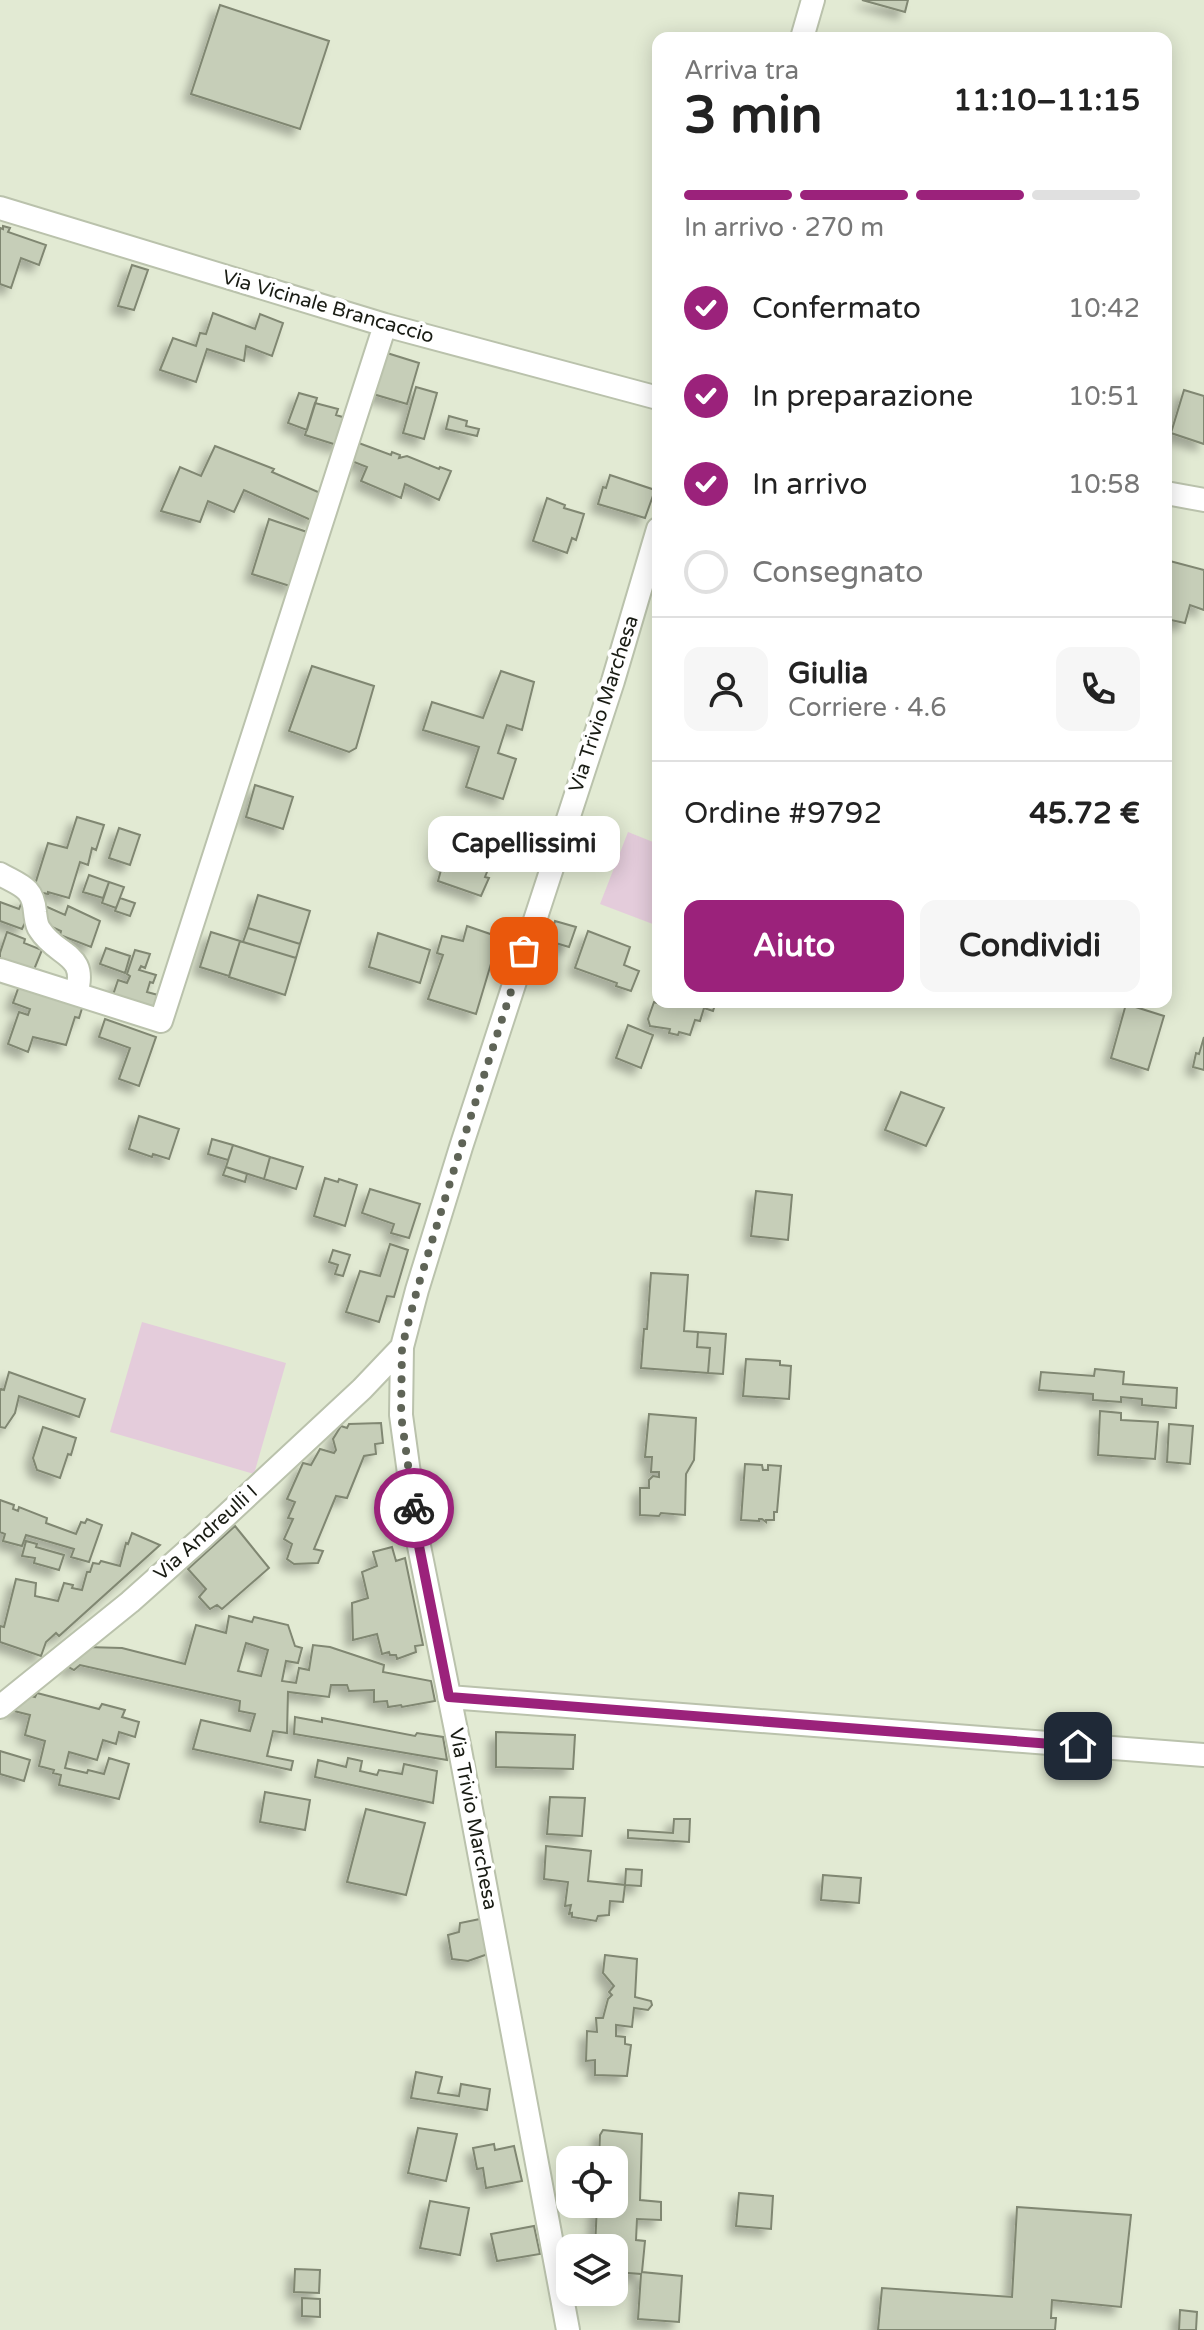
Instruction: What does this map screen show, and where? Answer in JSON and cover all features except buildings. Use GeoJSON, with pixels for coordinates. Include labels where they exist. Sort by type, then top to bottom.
{"type":"FeatureCollection","features":[{"type":"Feature","properties":{"kind":"street"},"geometry":{"type":"LineString","coordinates":[[804,32],[813,0]]}},
{"type":"Feature","properties":{"kind":"street","name":"Via Vicinale Brancaccio"},"geometry":{"type":"LineString","coordinates":[[0,208],[385,325],[652,396]]}},
{"type":"Feature","properties":{"kind":"street"},"geometry":{"type":"LineString","coordinates":[[0,970],[161,1021],[385,325]]}},
{"type":"Feature","properties":{"kind":"street"},"geometry":{"type":"LineString","coordinates":[[1172,494],[1204,500]]}},
{"type":"Feature","properties":{"kind":"street","name":"Via Trivio Marchesa"},"geometry":{"type":"LineString","coordinates":[[568,2330],[419,1546],[401,1415],[402,1347],[461,1147],[613,681],[652,549]]}},
{"type":"Feature","properties":{"kind":"street"},"geometry":{"type":"LineString","coordinates":[[0,874],[34,897],[37,927],[75,961],[80,980],[76,994]]}},
{"type":"Feature","properties":{"kind":"street","name":"Via Andreulli I"},"geometry":{"type":"LineString","coordinates":[[0,1707],[130,1602],[193,1546],[362,1389],[402,1347]]}},
{"type":"Feature","properties":{"kind":"street"},"geometry":{"type":"LineString","coordinates":[[449,1697],[1204,1755]]}},
{"type":"Feature","properties":{"kind":"shaded area"},"geometry":{"type":"Polygon","coordinates":[[[628,832],[652,842],[652,924],[600,904],[628,832]]]}},
{"type":"Feature","properties":{"kind":"shaded area"},"geometry":{"type":"Polygon","coordinates":[[[142,1322],[286,1363],[254,1474],[110,1432],[142,1322]]]}},
{"type":"Feature","properties":{"kind":"way so far"},"geometry":{"type":"LineString","coordinates":[[414,1508],[401,1415],[402,1347],[461,1147],[524,951]]}},
{"type":"Feature","properties":{"kind":"place","name":"Capellissimi"},"geometry":{"type":"Point","coordinates":[524,951]}},
{"type":"Feature","properties":{"kind":"route"},"geometry":{"type":"LineString","coordinates":[[414,1508],[449,1697],[1078,1746]]}}]}
